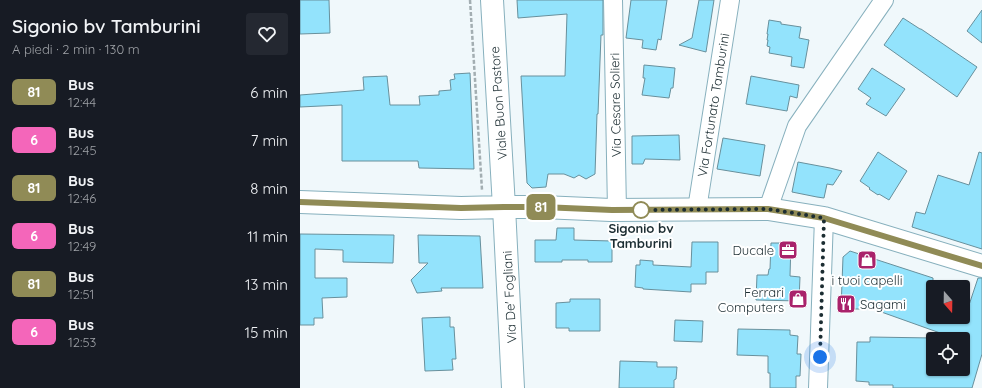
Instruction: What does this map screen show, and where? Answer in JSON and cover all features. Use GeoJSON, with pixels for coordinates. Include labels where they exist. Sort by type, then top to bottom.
{"type":"FeatureCollection","features":[{"type":"Feature","properties":{"kind":"street","name":"Viale Buon Pastore"},"geometry":{"type":"LineString","coordinates":[[492,0],[504,207]]}},
{"type":"Feature","properties":{"kind":"street","name":"Via Cesare Solieri"},"geometry":{"type":"LineString","coordinates":[[613,0],[616,210]]}},
{"type":"Feature","properties":{"kind":"street","name":"Via Fortunato Tamburini"},"geometry":{"type":"LineString","coordinates":[[697,209],[730,0]]}},
{"type":"Feature","properties":{"kind":"street"},"geometry":{"type":"LineString","coordinates":[[768,209],[798,126],[884,0]]}},
{"type":"Feature","properties":{"kind":"street"},"geometry":{"type":"LineString","coordinates":[[300,202],[461,208],[542,207],[616,210],[768,209],[824,218],[982,266]]}},
{"type":"Feature","properties":{"kind":"street","name":"Via De' Fogliani"},"geometry":{"type":"LineString","coordinates":[[504,207],[513,388]]}},
{"type":"Feature","properties":{"kind":"street"},"geometry":{"type":"LineString","coordinates":[[818,388],[824,218]]}},
{"type":"Feature","properties":{"kind":"building"},"geometry":{"type":"Polygon","coordinates":[[[300,0],[329,0],[330,33],[300,34],[300,0]]]}},
{"type":"Feature","properties":{"kind":"building"},"geometry":{"type":"Polygon","coordinates":[[[517,0],[603,0],[603,35],[601,35],[595,174],[586,179],[579,175],[574,178],[564,174],[548,174],[546,187],[532,188],[527,183],[521,76],[565,76],[567,14],[518,18],[517,0]]]}},
{"type":"Feature","properties":{"kind":"building"},"geometry":{"type":"Polygon","coordinates":[[[631,0],[667,0],[661,40],[658,39],[656,50],[642,48],[643,40],[626,38],[631,0]]]}},
{"type":"Feature","properties":{"kind":"building"},"geometry":{"type":"Polygon","coordinates":[[[699,0],[714,0],[706,52],[679,45],[692,38],[699,0]]]}},
{"type":"Feature","properties":{"kind":"building"},"geometry":{"type":"Polygon","coordinates":[[[982,10],[982,43],[967,31],[982,10]]]}},
{"type":"Feature","properties":{"kind":"building"},"geometry":{"type":"Polygon","coordinates":[[[903,18],[977,67],[957,97],[884,45],[903,18]]]}},
{"type":"Feature","properties":{"kind":"building"},"geometry":{"type":"Polygon","coordinates":[[[769,20],[781,22],[781,24],[801,27],[799,38],[809,40],[804,68],[791,66],[792,57],[769,53],[770,47],[767,46],[767,34],[769,20]]]}},
{"type":"Feature","properties":{"kind":"building"},"geometry":{"type":"Polygon","coordinates":[[[644,65],[675,68],[673,88],[671,88],[669,98],[642,95],[645,78],[643,78],[644,65]]]}},
{"type":"Feature","properties":{"kind":"building"},"geometry":{"type":"Polygon","coordinates":[[[872,68],[905,89],[886,116],[866,104],[871,98],[858,89],[872,68]]]}},
{"type":"Feature","properties":{"kind":"building"},"geometry":{"type":"Polygon","coordinates":[[[470,73],[474,169],[419,168],[418,161],[342,161],[342,105],[300,107],[300,95],[364,90],[363,77],[387,76],[390,105],[420,105],[419,96],[439,95],[439,91],[451,90],[450,80],[455,79],[454,74],[470,73]]]}},
{"type":"Feature","properties":{"kind":"building"},"geometry":{"type":"Polygon","coordinates":[[[751,76],[799,85],[797,98],[790,96],[787,111],[746,104],[751,76]]]}},
{"type":"Feature","properties":{"kind":"building"},"geometry":{"type":"Polygon","coordinates":[[[679,135],[680,160],[645,159],[643,164],[632,164],[632,136],[679,135]]]}},
{"type":"Feature","properties":{"kind":"building"},"geometry":{"type":"Polygon","coordinates":[[[723,138],[765,145],[760,176],[717,169],[723,138]]]}},
{"type":"Feature","properties":{"kind":"building"},"geometry":{"type":"Polygon","coordinates":[[[878,152],[907,171],[889,200],[879,194],[878,195],[860,181],[878,152]]]}},
{"type":"Feature","properties":{"kind":"building"},"geometry":{"type":"Polygon","coordinates":[[[979,152],[982,153],[982,249],[912,227],[916,212],[925,214],[938,175],[969,185],[979,152]]]}},
{"type":"Feature","properties":{"kind":"building"},"geometry":{"type":"Polygon","coordinates":[[[798,162],[842,171],[833,185],[827,184],[824,198],[792,192],[798,162]]]}},
{"type":"Feature","properties":{"kind":"building"},"geometry":{"type":"Polygon","coordinates":[[[557,228],[574,228],[574,240],[612,241],[612,262],[562,260],[562,262],[535,262],[535,240],[556,240],[557,228]]]}},
{"type":"Feature","properties":{"kind":"building"},"geometry":{"type":"Polygon","coordinates":[[[300,234],[394,235],[393,263],[343,262],[343,250],[315,249],[315,278],[347,278],[347,297],[322,298],[323,318],[314,318],[314,325],[300,325],[300,234]]]}},
{"type":"Feature","properties":{"kind":"building"},"geometry":{"type":"Polygon","coordinates":[[[418,235],[480,236],[483,288],[441,288],[442,291],[417,293],[411,280],[428,263],[419,263],[418,235]]]}},
{"type":"Feature","properties":{"kind":"building"},"geometry":{"type":"Polygon","coordinates":[[[692,242],[718,242],[718,272],[706,272],[706,284],[691,284],[691,292],[643,289],[635,287],[636,265],[640,265],[640,260],[653,261],[653,265],[691,267],[692,242]]]}},
{"type":"Feature","properties":{"kind":"building"},"geometry":{"type":"Polygon","coordinates":[[[771,243],[791,243],[790,276],[800,277],[799,301],[756,300],[757,275],[768,275],[770,269],[771,243]]]}},
{"type":"Feature","properties":{"kind":"building"},"geometry":{"type":"Polygon","coordinates":[[[850,251],[933,278],[933,280],[926,280],[926,324],[970,324],[970,302],[978,278],[982,278],[982,354],[972,388],[893,388],[893,385],[869,385],[869,382],[856,381],[857,342],[870,342],[870,337],[926,338],[926,376],[970,376],[970,332],[937,332],[873,309],[841,309],[843,257],[850,251]]]}},
{"type":"Feature","properties":{"kind":"building"},"geometry":{"type":"Polygon","coordinates":[[[570,299],[600,299],[600,331],[569,331],[569,328],[556,328],[556,303],[570,302],[570,299]]]}},
{"type":"Feature","properties":{"kind":"building"},"geometry":{"type":"Polygon","coordinates":[[[450,317],[450,327],[454,327],[456,359],[452,359],[453,370],[425,371],[422,318],[450,317]]]}},
{"type":"Feature","properties":{"kind":"building"},"geometry":{"type":"Polygon","coordinates":[[[675,320],[703,321],[702,342],[674,341],[675,320]]]}},
{"type":"Feature","properties":{"kind":"building"},"geometry":{"type":"Polygon","coordinates":[[[738,329],[790,330],[790,335],[798,336],[797,354],[801,354],[800,376],[796,376],[796,388],[770,388],[768,356],[737,355],[738,329]]]}},
{"type":"Feature","properties":{"kind":"building"},"geometry":{"type":"Polygon","coordinates":[[[620,361],[657,362],[657,367],[677,367],[674,388],[619,388],[620,361]]]}},
{"type":"Feature","properties":{"kind":"bus line","name":"81"},"geometry":{"type":"LineString","coordinates":[[300,202],[461,208],[542,207],[612,210],[768,209],[824,218],[982,266]]}},
{"type":"Feature","properties":{"kind":"place","name":"Sigonio bv Tamburini"},"geometry":{"type":"Point","coordinates":[641,210]}},
{"type":"Feature","properties":{"kind":"place","name":"Ducale"},"geometry":{"type":"Point","coordinates":[788,250]}},
{"type":"Feature","properties":{"kind":"place","name":"i tuoi capelli"},"geometry":{"type":"Point","coordinates":[867,260]}},
{"type":"Feature","properties":{"kind":"place","name":"Ferrari Computers"},"geometry":{"type":"Point","coordinates":[798,299]}},
{"type":"Feature","properties":{"kind":"place","name":"Sagami"},"geometry":{"type":"Point","coordinates":[846,304]}},
{"type":"Feature","properties":{"kind":"route"},"geometry":{"type":"LineString","coordinates":[[641,210],[768,209],[824,218],[820,357]]}}]}
